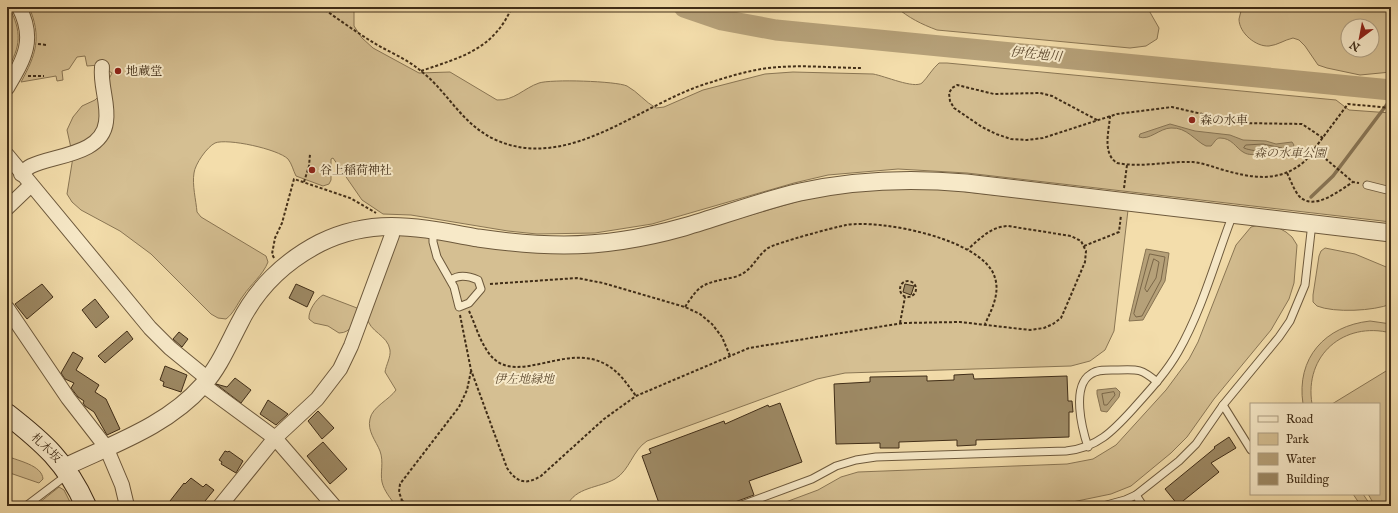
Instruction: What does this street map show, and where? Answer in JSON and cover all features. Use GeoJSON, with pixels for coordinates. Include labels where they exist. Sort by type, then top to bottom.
{"type":"FeatureCollection","features":[{"type":"Feature","properties":{"kind":"main road","name":"札木坂"},"geometry":{"type":"LineString","coordinates":[[7,414],[43,443],[67,470],[86,506]]}},
{"type":"Feature","properties":{"kind":"street"},"geometry":{"type":"LineString","coordinates":[[7,88],[24,56],[28,45],[26,21],[19,7]]}},
{"type":"Feature","properties":{"kind":"street"},"geometry":{"type":"LineString","coordinates":[[21,174],[30,166],[79,151],[91,145],[102,135],[106,123],[106,110],[101,79],[102,67]]}},
{"type":"Feature","properties":{"kind":"street"},"geometry":{"type":"LineString","coordinates":[[7,155],[21,174],[156,335],[206,382],[275,438],[334,506]]}},
{"type":"Feature","properties":{"kind":"street"},"geometry":{"type":"LineString","coordinates":[[67,470],[106,448],[162,420],[178,409],[206,382],[226,351],[252,302],[266,284],[301,254],[342,234],[387,226],[433,229],[507,242],[536,244],[596,243],[654,235],[797,193],[824,187],[864,182],[898,180],[966,183],[1391,233]]}},
{"type":"Feature","properties":{"kind":"street"},"geometry":{"type":"LineString","coordinates":[[7,208],[31,185]]}},
{"type":"Feature","properties":{"kind":"street"},"geometry":{"type":"LineString","coordinates":[[220,506],[275,438],[317,399],[340,369],[351,346],[392,235],[387,226]]}},
{"type":"Feature","properties":{"kind":"street"},"geometry":{"type":"LineString","coordinates":[[7,308],[68,398],[106,448],[122,485],[127,506]]}},
{"type":"Feature","properties":{"kind":"lane"},"geometry":{"type":"LineString","coordinates":[[1367,185],[1391,191]]}},
{"type":"Feature","properties":{"kind":"lane"},"geometry":{"type":"LineString","coordinates":[[739,506],[804,482],[836,466],[856,460],[876,457],[1066,451],[1088,447],[1108,436],[1157,382],[1168,368],[1186,337],[1230,222],[1231,214]]}},
{"type":"Feature","properties":{"kind":"lane"},"geometry":{"type":"LineString","coordinates":[[1104,506],[1136,495],[1187,453],[1223,405],[1279,337],[1296,309],[1305,285],[1312,224]]}},
{"type":"Feature","properties":{"kind":"lane"},"geometry":{"type":"LineString","coordinates":[[433,229],[437,257],[451,280],[459,307],[466,305],[481,289],[481,284],[478,280],[464,276],[459,276],[451,280]]}},
{"type":"Feature","properties":{"kind":"lane"},"geometry":{"type":"LineString","coordinates":[[1088,447],[1082,428],[1080,403],[1080,389],[1086,378],[1098,371],[1136,369],[1146,373],[1157,382]]}},
{"type":"Feature","properties":{"kind":"lane"},"geometry":{"type":"LineString","coordinates":[[1223,405],[1250,448]]}},
{"type":"Feature","properties":{"kind":"lane"},"geometry":{"type":"LineString","coordinates":[[26,506],[67,470]]}},
{"type":"Feature","properties":{"kind":"lane"},"geometry":{"type":"LineString","coordinates":[[1136,495],[1143,506]]}},
{"type":"Feature","properties":{"kind":"path"},"geometry":{"type":"LineString","coordinates":[[321,7],[363,36],[421,71],[460,115],[477,129],[496,140],[518,147],[540,149],[562,147],[583,140],[690,89],[714,81],[778,67],[862,68]]}},
{"type":"Feature","properties":{"kind":"path"},"geometry":{"type":"LineString","coordinates":[[421,71],[477,50],[499,30],[512,7]]}},
{"type":"Feature","properties":{"kind":"path"},"geometry":{"type":"LineString","coordinates":[[22,76],[44,76]]}},
{"type":"Feature","properties":{"kind":"path"},"geometry":{"type":"LineString","coordinates":[[1097,120],[1052,96],[1040,94],[994,94],[957,85],[952,88],[949,93],[950,101],[960,112],[996,134],[1011,139],[1027,140],[1043,138],[1110,116],[1172,107],[1241,123],[1302,124],[1323,138]]}},
{"type":"Feature","properties":{"kind":"path"},"geometry":{"type":"LineString","coordinates":[[1110,116],[1107,149],[1108,155],[1117,164],[1127,165],[1192,162],[1258,176],[1279,176],[1298,167],[1323,138],[1348,104],[1391,108]]}},
{"type":"Feature","properties":{"kind":"path"},"geometry":{"type":"LineString","coordinates":[[1288,173],[1300,197],[1306,201],[1314,202],[1321,200],[1353,182],[1314,149]]}},
{"type":"Feature","properties":{"kind":"path"},"geometry":{"type":"LineString","coordinates":[[304,182],[309,166],[310,154]]}},
{"type":"Feature","properties":{"kind":"path"},"geometry":{"type":"LineString","coordinates":[[1123,194],[1127,165]]}},
{"type":"Feature","properties":{"kind":"path"},"geometry":{"type":"LineString","coordinates":[[283,268],[272,254],[274,242],[282,223],[294,179],[360,202],[379,215],[387,226]]}},
{"type":"Feature","properties":{"kind":"path"},"geometry":{"type":"LineString","coordinates":[[1084,246],[1119,232],[1121,212]]}},
{"type":"Feature","properties":{"kind":"path"},"geometry":{"type":"LineString","coordinates":[[685,307],[699,287],[709,282],[742,274],[768,248],[845,225],[879,224],[895,226],[951,242],[968,249],[988,264],[994,276],[997,289],[994,302],[985,324]]}},
{"type":"Feature","properties":{"kind":"path"},"geometry":{"type":"LineString","coordinates":[[461,319],[471,370],[507,468],[512,476],[522,481],[532,481],[542,476],[604,419],[636,396],[749,348],[900,324],[932,321],[985,324],[1016,330],[1044,328],[1053,324],[1060,318],[1065,309],[1085,262],[1086,251],[1081,241],[1071,236],[1008,226],[998,227],[988,232],[968,249]]}},
{"type":"Feature","properties":{"kind":"path"},"geometry":{"type":"LineString","coordinates":[[481,284],[577,278],[603,283],[685,307],[700,314],[712,324],[722,337],[730,356]]}},
{"type":"Feature","properties":{"kind":"path"},"geometry":{"type":"LineString","coordinates":[[910,281],[916,287],[916,291],[910,297],[905,297],[900,292],[900,287],[902,283],[910,281]]}},
{"type":"Feature","properties":{"kind":"path"},"geometry":{"type":"LineString","coordinates":[[900,324],[905,297]]}},
{"type":"Feature","properties":{"kind":"path"},"geometry":{"type":"LineString","coordinates":[[466,305],[487,349],[493,358],[503,364],[513,367],[525,367],[579,356],[592,358],[616,371],[636,396]]}},
{"type":"Feature","properties":{"kind":"path"},"geometry":{"type":"LineString","coordinates":[[404,506],[399,492],[400,484],[459,407],[467,390],[471,370]]}},
{"type":"Feature","properties":{"kind":"path"},"geometry":{"type":"LineString","coordinates":[[401,500],[410,506]]}},
{"type":"Feature","properties":{"kind":"green space"},"geometry":{"type":"Polygon","coordinates":[[[7,7],[9,7],[16,24],[18,39],[15,54],[7,70],[7,7]]]}},
{"type":"Feature","properties":{"kind":"green space","name":"森の水車公園"},"geometry":{"type":"Polygon","coordinates":[[[29,7],[354,7],[354,26],[362,38],[373,48],[419,73],[450,72],[497,100],[503,100],[514,96],[539,83],[556,81],[597,82],[627,86],[656,108],[664,107],[703,90],[765,74],[793,72],[873,74],[906,83],[918,84],[922,83],[939,63],[947,63],[1336,100],[1349,110],[1391,113],[1391,222],[967,173],[898,169],[828,175],[794,183],[652,224],[595,233],[537,234],[508,231],[411,215],[383,214],[362,200],[333,158],[331,159],[331,180],[329,184],[323,186],[296,176],[288,159],[282,155],[252,145],[221,142],[215,143],[208,148],[195,169],[193,182],[197,212],[201,217],[266,256],[268,262],[266,267],[231,314],[226,319],[218,318],[211,314],[151,254],[120,231],[81,210],[72,202],[67,194],[73,157],[67,130],[73,117],[82,106],[95,100],[102,93],[112,73],[99,65],[87,66],[85,56],[77,57],[69,69],[62,71],[63,80],[57,81],[56,76],[21,82],[34,54],[36,46],[35,28],[29,7]]]}},
{"type":"Feature","properties":{"kind":"green space"},"geometry":{"type":"Polygon","coordinates":[[[896,7],[1147,7],[1159,28],[1157,39],[1146,46],[1130,48],[937,30],[915,20],[896,7]]]}},
{"type":"Feature","properties":{"kind":"green space"},"geometry":{"type":"Polygon","coordinates":[[[1242,7],[1391,7],[1391,72],[1360,75],[1318,65],[1299,40],[1293,38],[1269,46],[1264,46],[1254,42],[1245,34],[1239,19],[1242,7]]]}},
{"type":"Feature","properties":{"kind":"green space","name":"伊左地緑地"},"geometry":{"type":"Polygon","coordinates":[[[932,188],[1128,210],[1114,331],[1105,350],[1090,361],[1071,366],[845,373],[817,379],[647,441],[638,450],[628,466],[620,475],[609,482],[581,491],[567,506],[396,506],[386,492],[382,479],[381,455],[371,432],[369,423],[371,415],[377,407],[396,390],[385,372],[390,355],[389,345],[371,326],[367,317],[394,243],[400,235],[410,234],[476,245],[713,226],[799,201],[832,194],[865,189],[932,188]]]}},
{"type":"Feature","properties":{"kind":"green space"},"geometry":{"type":"Polygon","coordinates":[[[1259,225],[1277,227],[1292,237],[1297,245],[1294,283],[1289,299],[1271,330],[1214,399],[1187,437],[1171,453],[1131,486],[1111,494],[1053,506],[775,506],[818,490],[841,477],[858,472],[1067,464],[1093,459],[1116,445],[1166,390],[1189,359],[1198,342],[1236,245],[1251,227],[1259,225]]]}},
{"type":"Feature","properties":{"kind":"green space"},"geometry":{"type":"Polygon","coordinates":[[[1325,248],[1355,254],[1391,269],[1391,304],[1365,310],[1333,310],[1317,306],[1313,302],[1313,295],[1319,256],[1321,251],[1325,248]]]}},
{"type":"Feature","properties":{"kind":"green space"},"geometry":{"type":"Polygon","coordinates":[[[323,295],[357,308],[359,311],[350,329],[339,333],[328,326],[314,323],[309,319],[313,306],[323,295]]]}},
{"type":"Feature","properties":{"kind":"green space"},"geometry":{"type":"Polygon","coordinates":[[[1370,321],[1391,324],[1391,333],[1374,331],[1358,332],[1343,337],[1331,346],[1321,357],[1314,371],[1311,386],[1312,403],[1303,403],[1302,387],[1304,372],[1309,359],[1317,347],[1327,337],[1354,324],[1370,321]]]}},
{"type":"Feature","properties":{"kind":"green space"},"geometry":{"type":"Polygon","coordinates":[[[1391,368],[1391,506],[1375,506],[1369,495],[1380,495],[1380,403],[1334,403],[1391,368]]]}},
{"type":"Feature","properties":{"kind":"green space"},"geometry":{"type":"Polygon","coordinates":[[[7,456],[34,467],[42,474],[43,479],[39,483],[7,472],[7,456]]]}},
{"type":"Feature","properties":{"kind":"green space"},"geometry":{"type":"Polygon","coordinates":[[[59,487],[64,490],[72,506],[35,506],[59,487]]]}},
{"type":"Feature","properties":{"kind":"green space"},"geometry":{"type":"Polygon","coordinates":[[[1354,495],[1364,495],[1371,506],[1361,506],[1354,495]]]}},
{"type":"Feature","properties":{"kind":"water"},"geometry":{"type":"Polygon","coordinates":[[[1170,124],[1195,131],[1230,135],[1243,140],[1266,141],[1276,144],[1292,142],[1294,145],[1288,153],[1276,156],[1245,153],[1231,141],[1224,138],[1219,138],[1211,146],[1206,146],[1186,132],[1177,128],[1163,130],[1143,138],[1139,137],[1140,134],[1170,124]]]}},
{"type":"Feature","properties":{"kind":"water"},"geometry":{"type":"Polygon","coordinates":[[[1146,249],[1169,253],[1165,281],[1143,320],[1129,321],[1146,249]]]}},
{"type":"Feature","properties":{"kind":"water"},"geometry":{"type":"Polygon","coordinates":[[[1116,388],[1120,392],[1119,397],[1107,412],[1101,411],[1097,390],[1116,388]]]}},
{"type":"Feature","properties":{"kind":"building"},"geometry":{"type":"Polygon","coordinates":[[[42,284],[53,297],[27,319],[15,304],[42,284]]]}},
{"type":"Feature","properties":{"kind":"building"},"geometry":{"type":"Polygon","coordinates":[[[296,284],[314,292],[307,307],[289,298],[296,284]]]}},
{"type":"Feature","properties":{"kind":"building"},"geometry":{"type":"Polygon","coordinates":[[[905,284],[914,286],[911,295],[903,292],[905,284]]]}},
{"type":"Feature","properties":{"kind":"building"},"geometry":{"type":"Polygon","coordinates":[[[95,299],[109,317],[96,328],[82,310],[95,299]]]}},
{"type":"Feature","properties":{"kind":"building"},"geometry":{"type":"Polygon","coordinates":[[[127,331],[133,339],[105,363],[98,356],[127,331]]]}},
{"type":"Feature","properties":{"kind":"building"},"geometry":{"type":"Polygon","coordinates":[[[179,332],[188,339],[182,347],[173,339],[179,332]]]}},
{"type":"Feature","properties":{"kind":"building"},"geometry":{"type":"Polygon","coordinates":[[[73,352],[83,358],[76,370],[99,385],[95,392],[106,399],[120,429],[107,435],[94,412],[85,406],[83,403],[84,401],[78,397],[71,388],[74,383],[65,379],[61,373],[73,352]]]}},
{"type":"Feature","properties":{"kind":"building"},"geometry":{"type":"Polygon","coordinates":[[[165,366],[187,375],[181,392],[163,386],[164,382],[160,380],[165,366]]]}},
{"type":"Feature","properties":{"kind":"building"},"geometry":{"type":"Polygon","coordinates":[[[973,374],[974,379],[1067,376],[1068,401],[1072,401],[1073,412],[1069,412],[1069,437],[976,440],[976,445],[957,446],[957,440],[899,442],[899,448],[880,448],[880,443],[836,444],[834,384],[870,382],[870,377],[927,376],[927,381],[954,380],[954,375],[973,374]]]}},
{"type":"Feature","properties":{"kind":"building"},"geometry":{"type":"Polygon","coordinates":[[[235,378],[251,390],[241,403],[216,384],[227,387],[235,378]]]}},
{"type":"Feature","properties":{"kind":"building"},"geometry":{"type":"Polygon","coordinates":[[[268,400],[288,414],[276,425],[260,414],[268,400]]]}},
{"type":"Feature","properties":{"kind":"building"},"geometry":{"type":"Polygon","coordinates":[[[780,403],[802,462],[749,481],[754,495],[724,506],[660,506],[642,456],[651,453],[649,449],[724,421],[725,424],[768,405],[769,407],[780,403]]]}},
{"type":"Feature","properties":{"kind":"building"},"geometry":{"type":"Polygon","coordinates":[[[318,411],[334,428],[322,439],[308,421],[318,411]]]}},
{"type":"Feature","properties":{"kind":"building"},"geometry":{"type":"Polygon","coordinates":[[[1229,437],[1236,448],[1211,463],[1219,472],[1178,505],[1165,489],[1215,448],[1214,447],[1229,437]]]}},
{"type":"Feature","properties":{"kind":"building"},"geometry":{"type":"Polygon","coordinates":[[[323,442],[347,469],[330,484],[307,456],[323,442]]]}},
{"type":"Feature","properties":{"kind":"building"},"geometry":{"type":"Polygon","coordinates":[[[225,451],[229,451],[243,461],[236,473],[221,464],[222,462],[219,460],[225,451]]]}},
{"type":"Feature","properties":{"kind":"building"},"geometry":{"type":"Polygon","coordinates":[[[191,478],[203,487],[206,484],[214,490],[201,506],[177,506],[170,501],[184,483],[185,484],[191,478]]]}},
{"type":"Feature","properties":{"kind":"waterway","name":"伊佐地川"},"geometry":{"type":"LineString","coordinates":[[684,7],[722,20],[776,30],[1391,90]]}},
{"type":"Feature","properties":{"kind":"waterway"},"geometry":{"type":"LineString","coordinates":[[1311,197],[1333,176],[1391,99]]}},
{"type":"Feature","properties":{"kind":"place","name":"地蔵堂"},"geometry":{"type":"Point","coordinates":[118,71]}},
{"type":"Feature","properties":{"kind":"place","name":"森の水車"},"geometry":{"type":"Point","coordinates":[1192,120]}},
{"type":"Feature","properties":{"kind":"place","name":"谷上稲荷神社"},"geometry":{"type":"Point","coordinates":[312,170]}}]}
